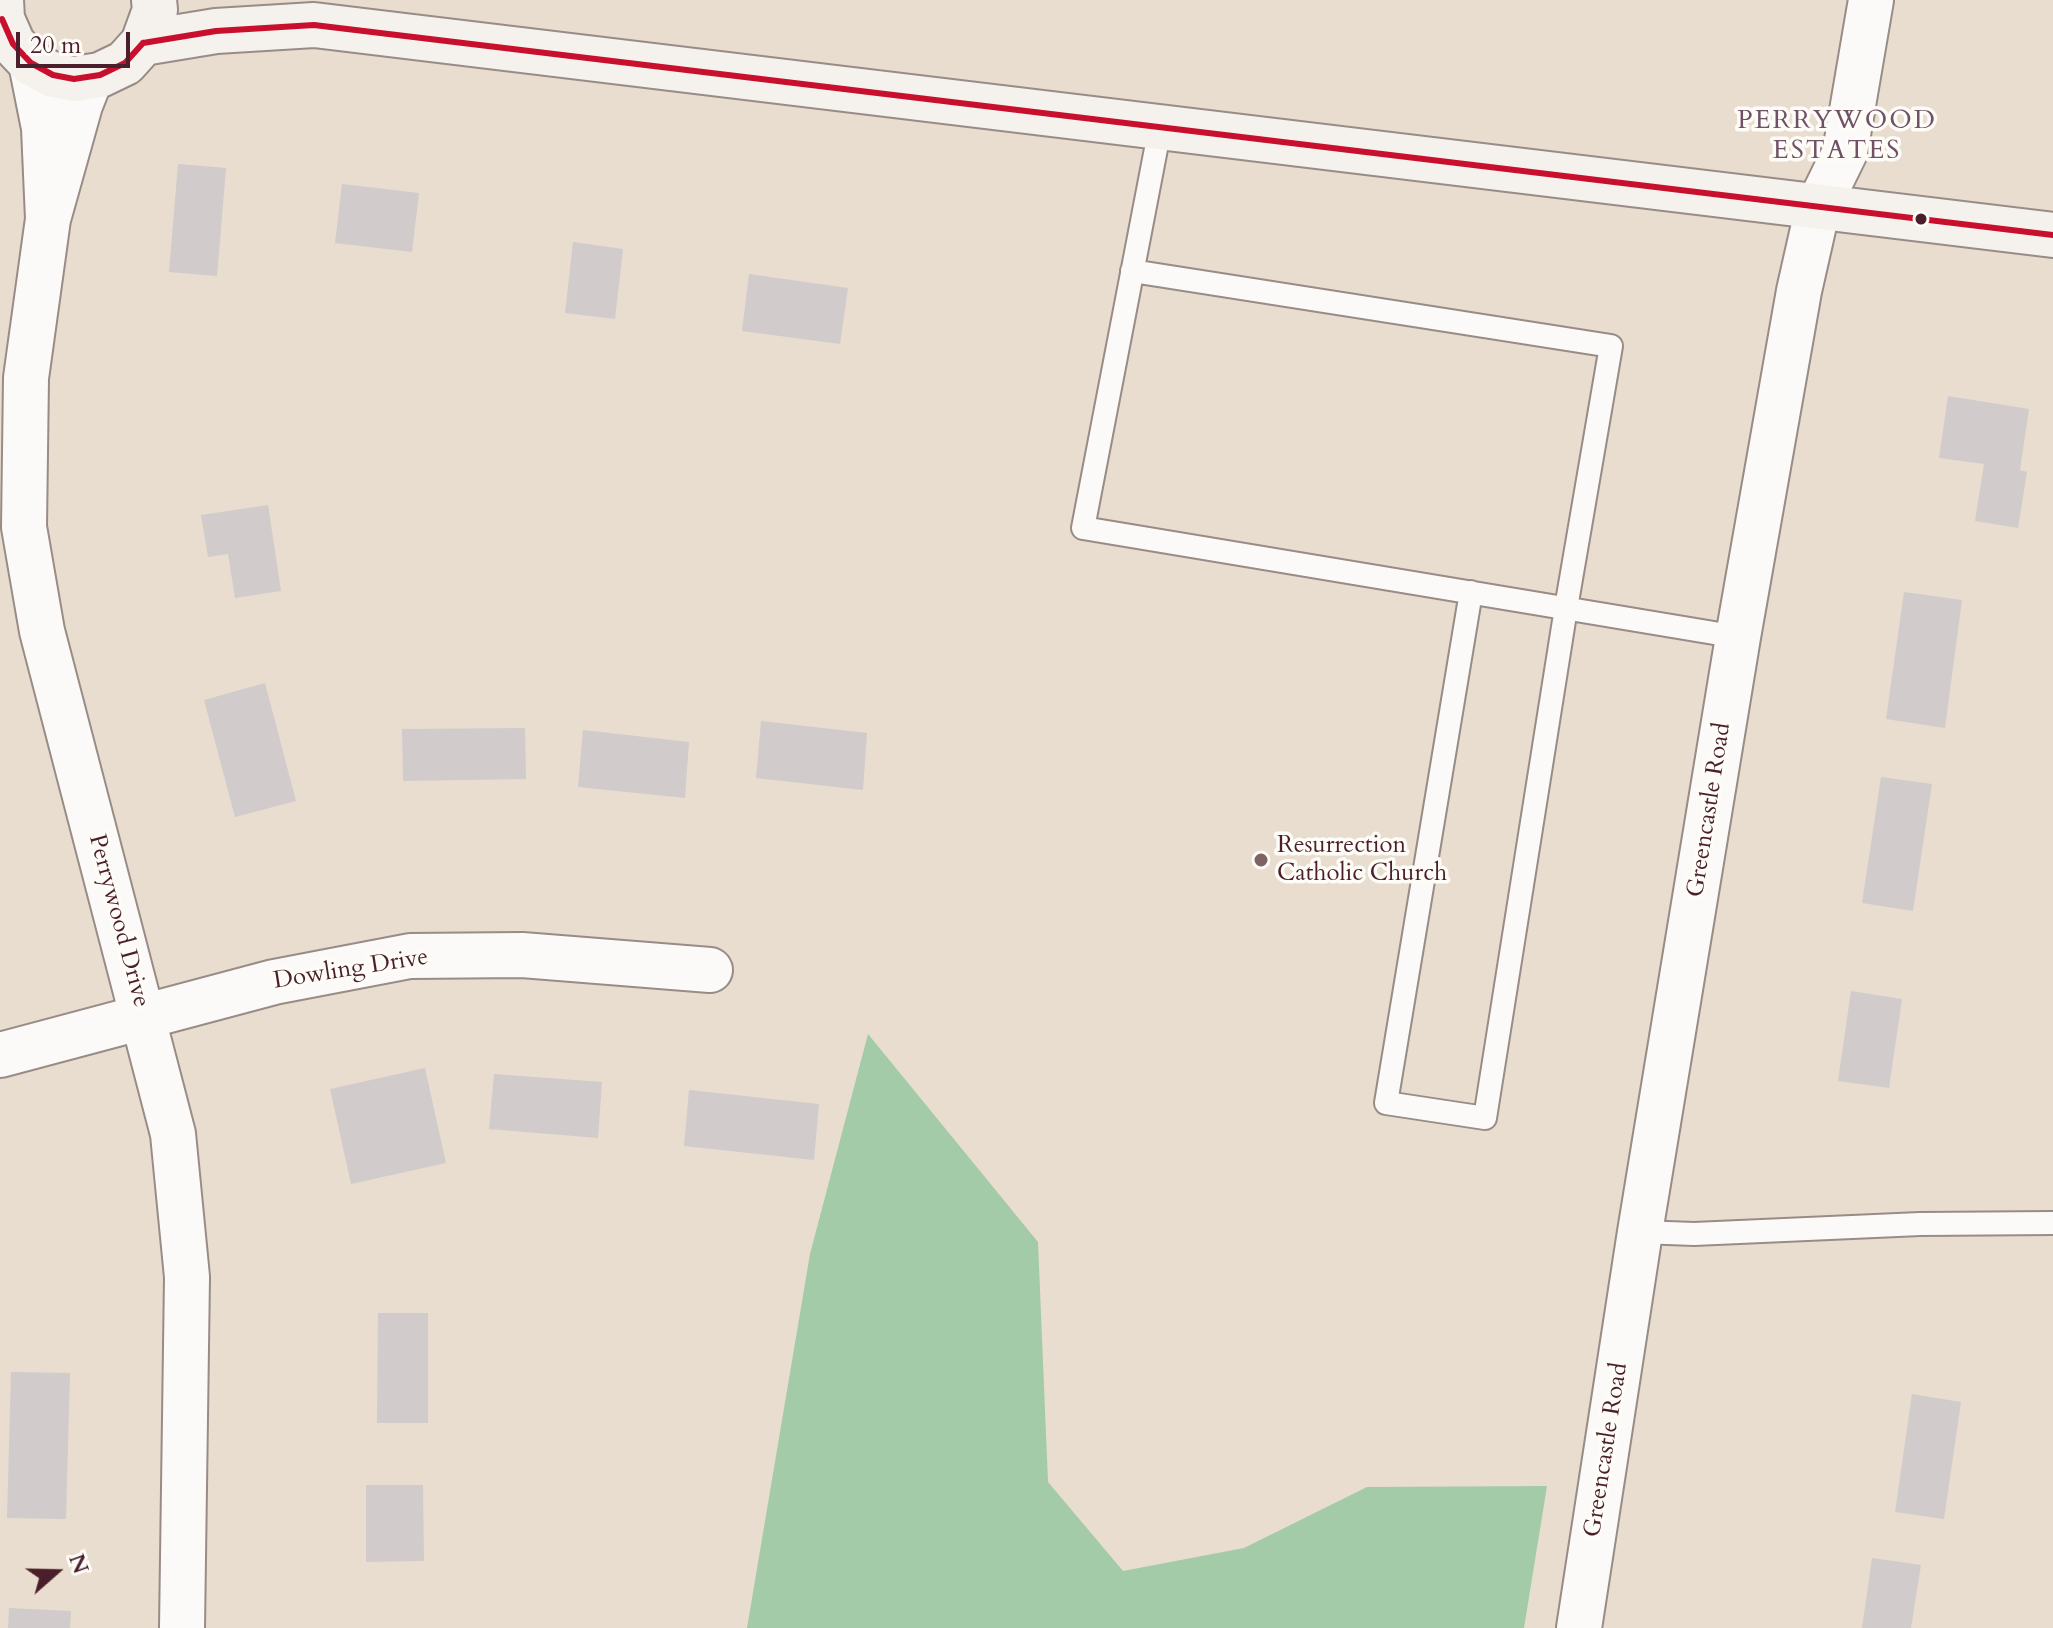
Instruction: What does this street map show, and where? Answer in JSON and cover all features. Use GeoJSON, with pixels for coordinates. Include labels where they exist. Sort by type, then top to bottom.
{"type":"FeatureCollection","features":[{"type":"Feature","properties":{"kind":"main road"},"geometry":{"type":"LineString","coordinates":[[1,13],[13,44],[31,63],[53,75],[74,79],[100,75],[125,63],[143,43],[155,10],[154,0]]}},
{"type":"Feature","properties":{"kind":"main road"},"geometry":{"type":"LineString","coordinates":[[234,0],[314,25],[2053,235]]}},
{"type":"Feature","properties":{"kind":"main road"},"geometry":{"type":"LineString","coordinates":[[143,43],[216,31],[314,25]]}},
{"type":"Feature","properties":{"kind":"street","name":"Greencastle Road"},"geometry":{"type":"LineString","coordinates":[[1579,1628],[1640,1232],[1738,637],[1799,291],[1818,207],[1845,152],[1871,0]]}},
{"type":"Feature","properties":{"kind":"street","name":"Perrywood Drive"},"geometry":{"type":"LineString","coordinates":[[31,63],[44,128],[48,219]]}},
{"type":"Feature","properties":{"kind":"street","name":"Perrywood Drive"},"geometry":{"type":"LineString","coordinates":[[91,77],[80,105],[48,219],[26,378],[24,527],[42,631],[173,1134],[187,1277],[182,1628]]}},
{"type":"Feature","properties":{"kind":"street","name":"Dowling Drive"},"geometry":{"type":"LineString","coordinates":[[0,1055],[274,982],[410,956],[522,955],[710,970]]}},
{"type":"Feature","properties":{"kind":"lane"},"geometry":{"type":"LineString","coordinates":[[1160,128],[1083,528],[1738,637]]}},
{"type":"Feature","properties":{"kind":"lane"},"geometry":{"type":"LineString","coordinates":[[1132,271],[1611,346],[1485,1118],[1386,1103],[1471,592]]}},
{"type":"Feature","properties":{"kind":"lane"},"geometry":{"type":"LineString","coordinates":[[1640,1232],[1694,1234],[1920,1224],[2053,1223]]}},
{"type":"Feature","properties":{"kind":"green space"},"geometry":{"type":"Polygon","coordinates":[[[868,1034],[1038,1242],[1048,1482],[1123,1571],[1244,1548],[1367,1487],[1547,1486],[1524,1628],[747,1628],[810,1254],[868,1034]]]}},
{"type":"Feature","properties":{"kind":"building"},"geometry":{"type":"Polygon","coordinates":[[[178,164],[226,168],[217,276],[169,272],[178,164]]]}},
{"type":"Feature","properties":{"kind":"building"},"geometry":{"type":"Polygon","coordinates":[[[342,184],[419,193],[412,252],[335,243],[342,184]]]}},
{"type":"Feature","properties":{"kind":"building"},"geometry":{"type":"Polygon","coordinates":[[[573,242],[623,249],[615,319],[565,313],[573,242]]]}},
{"type":"Feature","properties":{"kind":"building"},"geometry":{"type":"Polygon","coordinates":[[[749,274],[848,288],[840,344],[742,331],[749,274]]]}},
{"type":"Feature","properties":{"kind":"building"},"geometry":{"type":"Polygon","coordinates":[[[1948,396],[2029,409],[2020,470],[2027,472],[2018,528],[1975,521],[1984,464],[1939,458],[1948,396]]]}},
{"type":"Feature","properties":{"kind":"building"},"geometry":{"type":"Polygon","coordinates":[[[268,505],[281,591],[235,598],[228,554],[208,557],[201,515],[268,505]]]}},
{"type":"Feature","properties":{"kind":"building"},"geometry":{"type":"Polygon","coordinates":[[[1904,592],[1962,600],[1945,728],[1886,719],[1904,592]]]}},
{"type":"Feature","properties":{"kind":"building"},"geometry":{"type":"Polygon","coordinates":[[[265,683],[296,801],[235,817],[204,700],[265,683]]]}},
{"type":"Feature","properties":{"kind":"building"},"geometry":{"type":"Polygon","coordinates":[[[761,721],[867,733],[863,790],[756,778],[761,721]]]}},
{"type":"Feature","properties":{"kind":"building"},"geometry":{"type":"Polygon","coordinates":[[[525,728],[526,779],[403,781],[402,729],[525,728]]]}},
{"type":"Feature","properties":{"kind":"building"},"geometry":{"type":"Polygon","coordinates":[[[583,730],[689,742],[685,798],[578,787],[583,730]]]}},
{"type":"Feature","properties":{"kind":"building"},"geometry":{"type":"Polygon","coordinates":[[[1881,777],[1932,784],[1913,911],[1862,903],[1881,777]]]}},
{"type":"Feature","properties":{"kind":"building"},"geometry":{"type":"Polygon","coordinates":[[[1851,991],[1902,999],[1889,1088],[1838,1081],[1851,991]]]}},
{"type":"Feature","properties":{"kind":"building"},"geometry":{"type":"Polygon","coordinates":[[[425,1068],[446,1163],[351,1184],[330,1089],[425,1068]]]}},
{"type":"Feature","properties":{"kind":"building"},"geometry":{"type":"Polygon","coordinates":[[[494,1074],[602,1082],[598,1138],[489,1129],[494,1074]]]}},
{"type":"Feature","properties":{"kind":"building"},"geometry":{"type":"Polygon","coordinates":[[[689,1090],[819,1104],[814,1160],[684,1146],[689,1090]]]}},
{"type":"Feature","properties":{"kind":"building"},"geometry":{"type":"Polygon","coordinates":[[[378,1313],[428,1313],[428,1423],[377,1423],[378,1313]]]}},
{"type":"Feature","properties":{"kind":"building"},"geometry":{"type":"Polygon","coordinates":[[[11,1372],[70,1373],[66,1519],[7,1518],[11,1372]]]}},
{"type":"Feature","properties":{"kind":"building"},"geometry":{"type":"Polygon","coordinates":[[[1912,1394],[1961,1402],[1944,1519],[1895,1512],[1912,1394]]]}},
{"type":"Feature","properties":{"kind":"building"},"geometry":{"type":"Polygon","coordinates":[[[366,1485],[423,1485],[424,1561],[366,1562],[366,1485]]]}},
{"type":"Feature","properties":{"kind":"building"},"geometry":{"type":"Polygon","coordinates":[[[1872,1558],[1921,1565],[1911,1628],[1862,1628],[1872,1558]]]}},
{"type":"Feature","properties":{"kind":"building"},"geometry":{"type":"Polygon","coordinates":[[[9,1608],[71,1611],[70,1628],[8,1628],[9,1608]]]}},
{"type":"Feature","properties":{"kind":"transit line"},"geometry":{"type":"LineString","coordinates":[[2,19],[13,44],[31,63],[53,75],[74,79],[100,75],[125,63],[143,43]]}},
{"type":"Feature","properties":{"kind":"transit line"},"geometry":{"type":"LineString","coordinates":[[143,43],[216,31],[314,25],[2053,235]]}},
{"type":"Feature","properties":{"kind":"place","name":"Resurrection Catholic Church"},"geometry":{"type":"Point","coordinates":[1261,860]}},
{"type":"Feature","properties":{"kind":"district","name":"PERRYWOOD ESTATES"},"geometry":{"type":"Point","coordinates":[1837,137]}}]}
